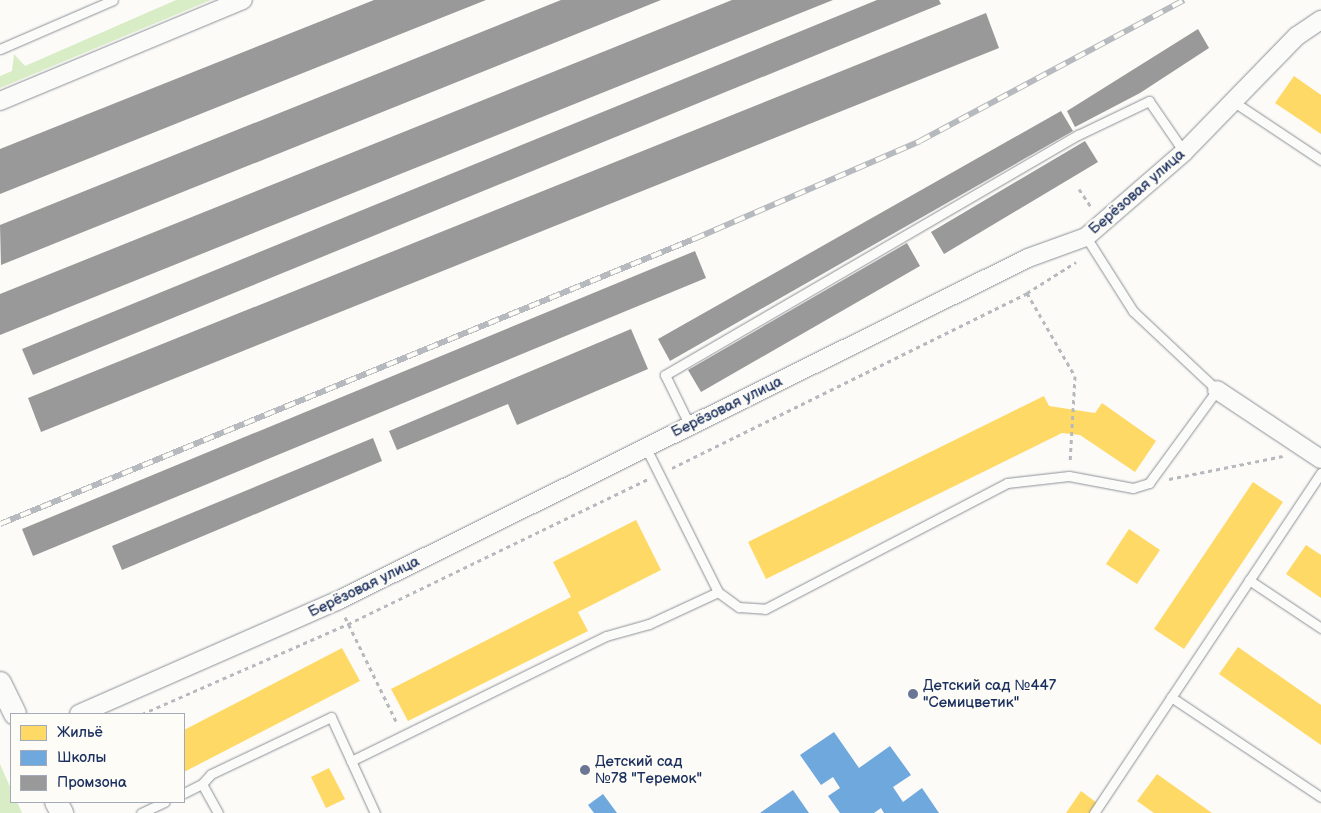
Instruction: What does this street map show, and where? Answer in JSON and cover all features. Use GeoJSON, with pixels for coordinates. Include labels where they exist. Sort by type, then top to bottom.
{"type":"FeatureCollection","features":[{"type":"Feature","properties":{"kind":"street"},"geometry":{"type":"LineString","coordinates":[[0,101],[243,0]]}},
{"type":"Feature","properties":{"kind":"street","name":"Берёзовая улица"},"geometry":{"type":"LineString","coordinates":[[81,713],[337,601],[1028,258],[1086,237],[1184,152],[1297,36],[1321,20]]}},
{"type":"Feature","properties":{"kind":"street"},"geometry":{"type":"LineString","coordinates":[[1217,390],[1315,455]]}},
{"type":"Feature","properties":{"kind":"street"},"geometry":{"type":"LineString","coordinates":[[0,683],[15,713]]}},
{"type":"Feature","properties":{"kind":"lane"},"geometry":{"type":"LineString","coordinates":[[0,49],[113,0]]}},
{"type":"Feature","properties":{"kind":"lane"},"geometry":{"type":"LineString","coordinates":[[690,426],[666,375],[1078,135],[1149,102],[1184,152]]}},
{"type":"Feature","properties":{"kind":"lane"},"geometry":{"type":"LineString","coordinates":[[1234,102],[1321,160]]}},
{"type":"Feature","properties":{"kind":"lane"},"geometry":{"type":"LineString","coordinates":[[646,448],[718,592],[739,607],[765,609],[1007,483],[1069,476],[1133,488],[1149,483],[1217,390],[1133,311],[1086,237]]}},
{"type":"Feature","properties":{"kind":"lane"},"geometry":{"type":"LineString","coordinates":[[1094,813],[1321,473]]}},
{"type":"Feature","properties":{"kind":"lane"},"geometry":{"type":"LineString","coordinates":[[1249,580],[1321,628]]}},
{"type":"Feature","properties":{"kind":"lane"},"geometry":{"type":"LineString","coordinates":[[351,760],[606,636],[649,624],[718,592]]}},
{"type":"Feature","properties":{"kind":"lane"},"geometry":{"type":"LineString","coordinates":[[1172,697],[1321,798]]}},
{"type":"Feature","properties":{"kind":"lane"},"geometry":{"type":"LineString","coordinates":[[185,792],[202,784],[211,774],[331,717],[375,813]]}},
{"type":"Feature","properties":{"kind":"lane"},"geometry":{"type":"LineString","coordinates":[[202,784],[218,813]]}},
{"type":"Feature","properties":{"kind":"lane"},"geometry":{"type":"LineString","coordinates":[[141,813],[163,803]]}},
{"type":"Feature","properties":{"kind":"path"},"geometry":{"type":"LineString","coordinates":[[1027,293],[1075,376],[1069,476]]}},
{"type":"Feature","properties":{"kind":"path"},"geometry":{"type":"LineString","coordinates":[[1149,483],[1315,455]]}},
{"type":"Feature","properties":{"kind":"path"},"geometry":{"type":"LineString","coordinates":[[337,601],[403,735]]}},
{"type":"Feature","properties":{"kind":"green space"},"geometry":{"type":"Polygon","coordinates":[[[176,0],[211,0],[0,88],[0,76],[12,71],[14,54],[25,66],[176,0]]]}},
{"type":"Feature","properties":{"kind":"green space"},"geometry":{"type":"Polygon","coordinates":[[[0,764],[10,787],[10,803],[17,803],[22,813],[0,813],[0,764]]]}},
{"type":"Feature","properties":{"kind":"building: Жильё"},"geometry":{"type":"Polygon","coordinates":[[[1294,76],[1321,95],[1321,134],[1275,103],[1294,76]]]}},
{"type":"Feature","properties":{"kind":"building: Жильё"},"geometry":{"type":"Polygon","coordinates":[[[1044,396],[1049,406],[1095,413],[1102,403],[1156,441],[1135,472],[1080,435],[1062,433],[766,579],[748,542],[1044,396]]]}},
{"type":"Feature","properties":{"kind":"building: Жильё"},"geometry":{"type":"Polygon","coordinates":[[[1253,482],[1283,502],[1184,649],[1154,629],[1253,482]]]}},
{"type":"Feature","properties":{"kind":"building: Жильё"},"geometry":{"type":"Polygon","coordinates":[[[636,520],[661,570],[578,612],[588,631],[408,721],[391,689],[571,597],[553,562],[636,520]]]}},
{"type":"Feature","properties":{"kind":"building: Жильё"},"geometry":{"type":"Polygon","coordinates":[[[1129,529],[1160,550],[1137,584],[1106,564],[1129,529]]]}},
{"type":"Feature","properties":{"kind":"building: Жильё"},"geometry":{"type":"Polygon","coordinates":[[[1306,545],[1321,555],[1321,598],[1286,574],[1306,545]]]}},
{"type":"Feature","properties":{"kind":"building: Жильё"},"geometry":{"type":"Polygon","coordinates":[[[1238,647],[1321,705],[1321,745],[1219,674],[1238,647]]]}},
{"type":"Feature","properties":{"kind":"building: Жильё"},"geometry":{"type":"Polygon","coordinates":[[[342,648],[360,681],[185,771],[185,729],[342,648]]]}},
{"type":"Feature","properties":{"kind":"building: Жильё"},"geometry":{"type":"Polygon","coordinates":[[[329,768],[345,799],[326,808],[311,777],[329,768]]]}},
{"type":"Feature","properties":{"kind":"building: Жильё"},"geometry":{"type":"Polygon","coordinates":[[[1157,774],[1212,813],[1154,813],[1137,801],[1157,774]]]}},
{"type":"Feature","properties":{"kind":"building: Жильё"},"geometry":{"type":"Polygon","coordinates":[[[1081,791],[1097,803],[1090,813],[1066,813],[1081,791]]]}},
{"type":"Feature","properties":{"kind":"building: Школы"},"geometry":{"type":"Polygon","coordinates":[[[834,732],[859,768],[890,746],[911,775],[893,787],[903,802],[922,788],[939,813],[884,813],[881,808],[874,813],[840,813],[828,796],[840,788],[833,777],[821,785],[800,755],[834,732]]]}},
{"type":"Feature","properties":{"kind":"building: Школы"},"geometry":{"type":"Polygon","coordinates":[[[793,790],[809,813],[760,813],[793,790]]]}},
{"type":"Feature","properties":{"kind":"building: Школы"},"geometry":{"type":"Polygon","coordinates":[[[603,794],[617,813],[594,813],[588,805],[603,794]]]}},
{"type":"Feature","properties":{"kind":"building: Промзона"},"geometry":{"type":"Polygon","coordinates":[[[374,0],[486,0],[0,194],[0,149],[374,0]]]}},
{"type":"Feature","properties":{"kind":"building: Промзона"},"geometry":{"type":"Polygon","coordinates":[[[561,0],[661,0],[1,265],[0,225],[561,0]]]}},
{"type":"Feature","properties":{"kind":"building: Промзона"},"geometry":{"type":"Polygon","coordinates":[[[732,0],[833,0],[0,335],[0,294],[732,0]]]}},
{"type":"Feature","properties":{"kind":"building: Промзона"},"geometry":{"type":"Polygon","coordinates":[[[877,0],[939,0],[941,4],[33,375],[22,349],[877,0]]]}},
{"type":"Feature","properties":{"kind":"building: Промзона"},"geometry":{"type":"Polygon","coordinates":[[[986,13],[999,48],[41,432],[28,398],[986,13]]]}},
{"type":"Feature","properties":{"kind":"building: Промзона"},"geometry":{"type":"Polygon","coordinates":[[[1198,29],[1209,48],[1140,93],[1075,127],[1067,111],[1198,29]]]}},
{"type":"Feature","properties":{"kind":"building: Промзона"},"geometry":{"type":"Polygon","coordinates":[[[1061,111],[1073,131],[670,361],[658,339],[1061,111]]]}},
{"type":"Feature","properties":{"kind":"building: Промзона"},"geometry":{"type":"Polygon","coordinates":[[[1085,141],[1098,162],[944,254],[931,232],[1085,141]]]}},
{"type":"Feature","properties":{"kind":"building: Промзона"},"geometry":{"type":"Polygon","coordinates":[[[907,243],[920,266],[701,392],[688,370],[907,243]]]}},
{"type":"Feature","properties":{"kind":"building: Промзона"},"geometry":{"type":"Polygon","coordinates":[[[695,251],[706,278],[33,556],[22,529],[695,251]]]}},
{"type":"Feature","properties":{"kind":"building: Промзона"},"geometry":{"type":"Polygon","coordinates":[[[631,329],[648,369],[517,425],[508,404],[397,450],[389,431],[631,329]]]}},
{"type":"Feature","properties":{"kind":"building: Промзона"},"geometry":{"type":"Polygon","coordinates":[[[373,438],[382,461],[122,570],[112,546],[373,438]]]}},
{"type":"Feature","properties":{"kind":"railway"},"geometry":{"type":"LineString","coordinates":[[0,524],[694,239],[920,141],[1184,0]]}},
{"type":"Feature","properties":{"kind":"place","name":"Детский сад №447 \"Семицветик\""},"geometry":{"type":"Point","coordinates":[913,694]}},
{"type":"Feature","properties":{"kind":"place","name":"Детский сад №78 \"Теремок\""},"geometry":{"type":"Point","coordinates":[585,770]}}]}
